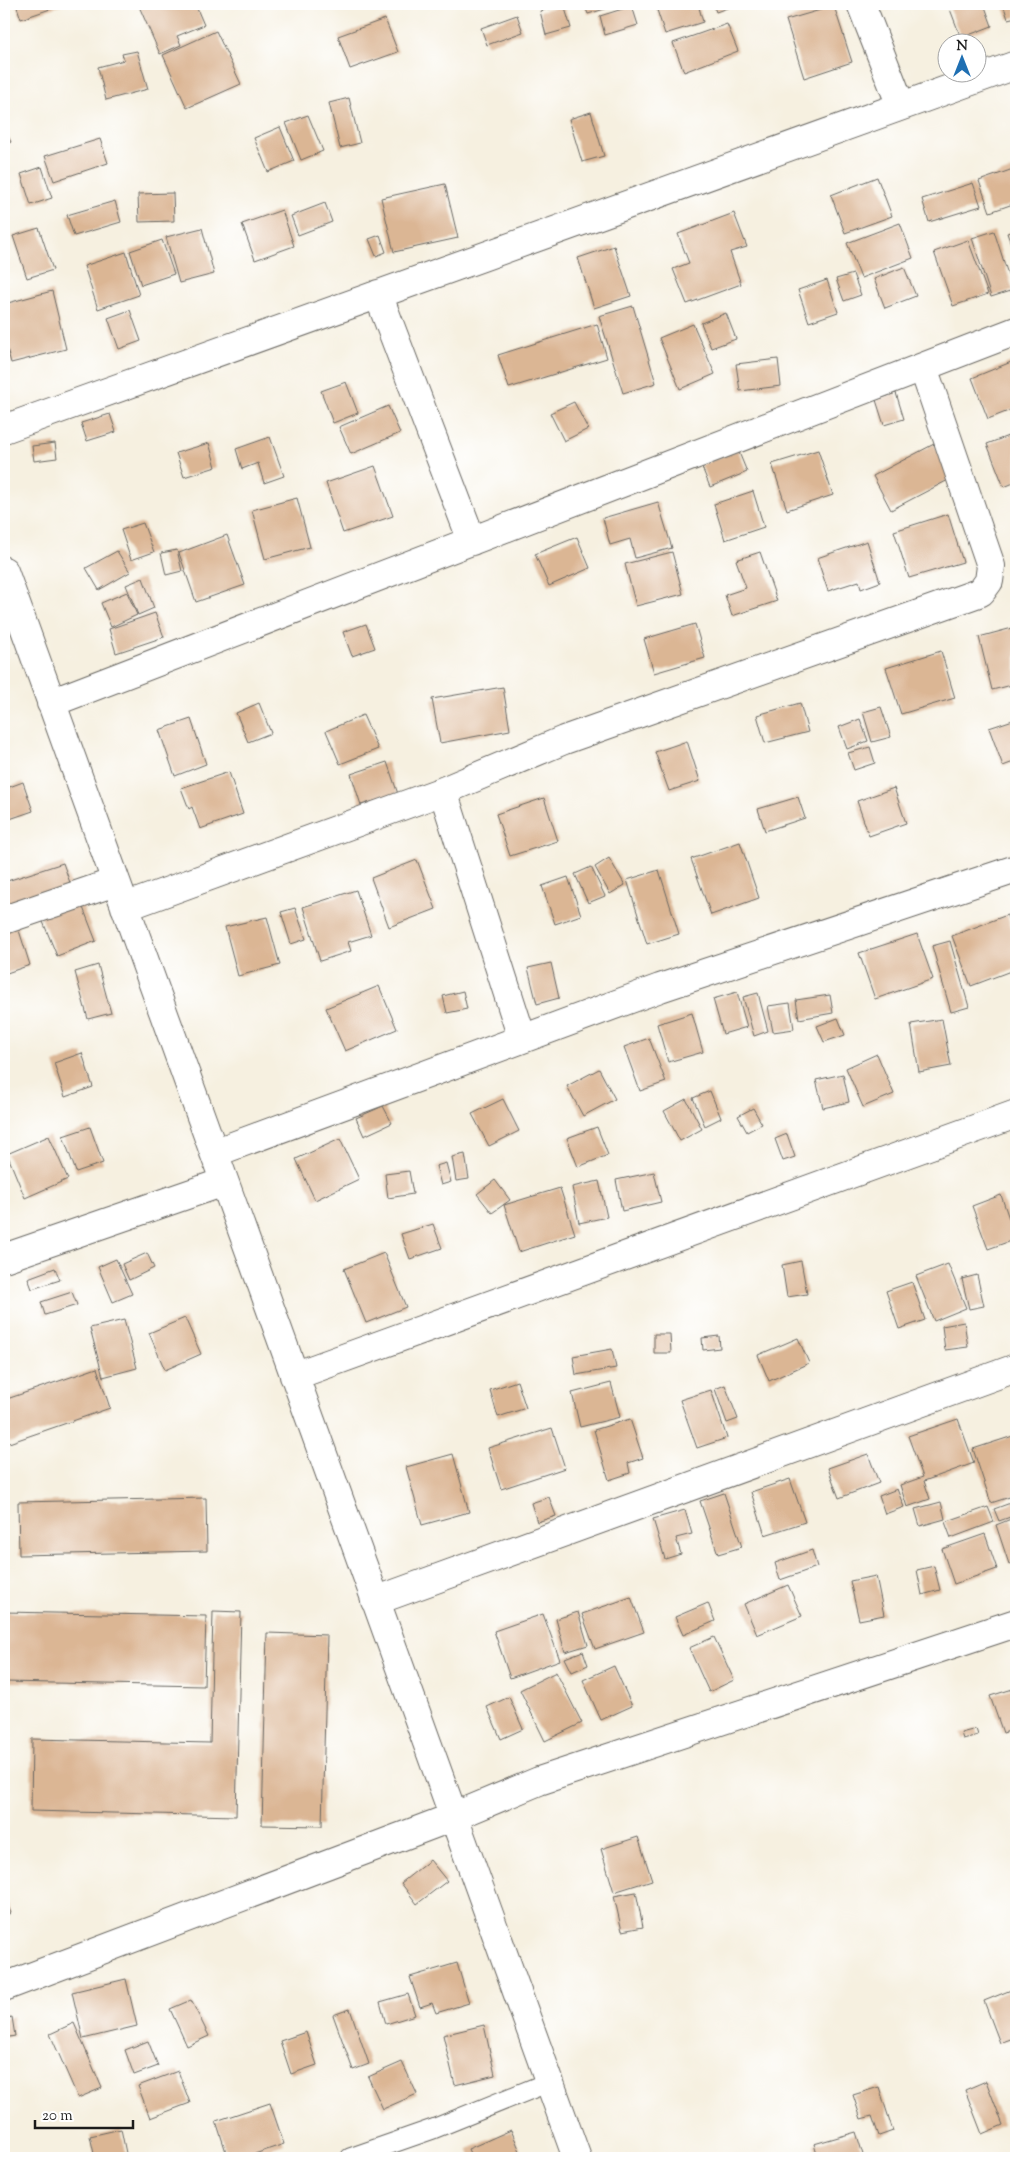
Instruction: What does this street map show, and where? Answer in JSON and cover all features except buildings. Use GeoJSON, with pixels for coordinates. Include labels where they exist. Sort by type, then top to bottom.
{"type":"FeatureCollection","features":[{"type":"Feature","properties":{"kind":"street"},"geometry":{"type":"LineString","coordinates":[[861,4],[901,106]]}},
{"type":"Feature","properties":{"kind":"street"},"geometry":{"type":"LineString","coordinates":[[4,429],[1016,64]]}},
{"type":"Feature","properties":{"kind":"street"},"geometry":{"type":"LineString","coordinates":[[378,294],[472,541]]}},
{"type":"Feature","properties":{"kind":"street"},"geometry":{"type":"LineString","coordinates":[[51,703],[1016,331]]}},
{"type":"Feature","properties":{"kind":"street"},"geometry":{"type":"LineString","coordinates":[[125,907],[443,792],[564,740],[981,592],[989,581],[991,566],[923,367]]}},
{"type":"Feature","properties":{"kind":"street"},"geometry":{"type":"LineString","coordinates":[[4,571],[577,2158]]}},
{"type":"Feature","properties":{"kind":"street"},"geometry":{"type":"LineString","coordinates":[[443,792],[522,1038]]}},
{"type":"Feature","properties":{"kind":"street"},"geometry":{"type":"LineString","coordinates":[[214,1153],[669,985],[1016,868]]}},
{"type":"Feature","properties":{"kind":"street"},"geometry":{"type":"LineString","coordinates":[[4,920],[116,882]]}},
{"type":"Feature","properties":{"kind":"street"},"geometry":{"type":"LineString","coordinates":[[294,1376],[1016,1114]]}},
{"type":"Feature","properties":{"kind":"street"},"geometry":{"type":"LineString","coordinates":[[4,1258],[224,1182]]}},
{"type":"Feature","properties":{"kind":"street"},"geometry":{"type":"LineString","coordinates":[[375,1600],[1016,1368]]}},
{"type":"Feature","properties":{"kind":"street"},"geometry":{"type":"LineString","coordinates":[[4,1987],[453,1817],[539,1781],[1016,1623]]}},
{"type":"Feature","properties":{"kind":"lane"},"geometry":{"type":"LineString","coordinates":[[350,2158],[434,2129],[549,2082]]}}]}
